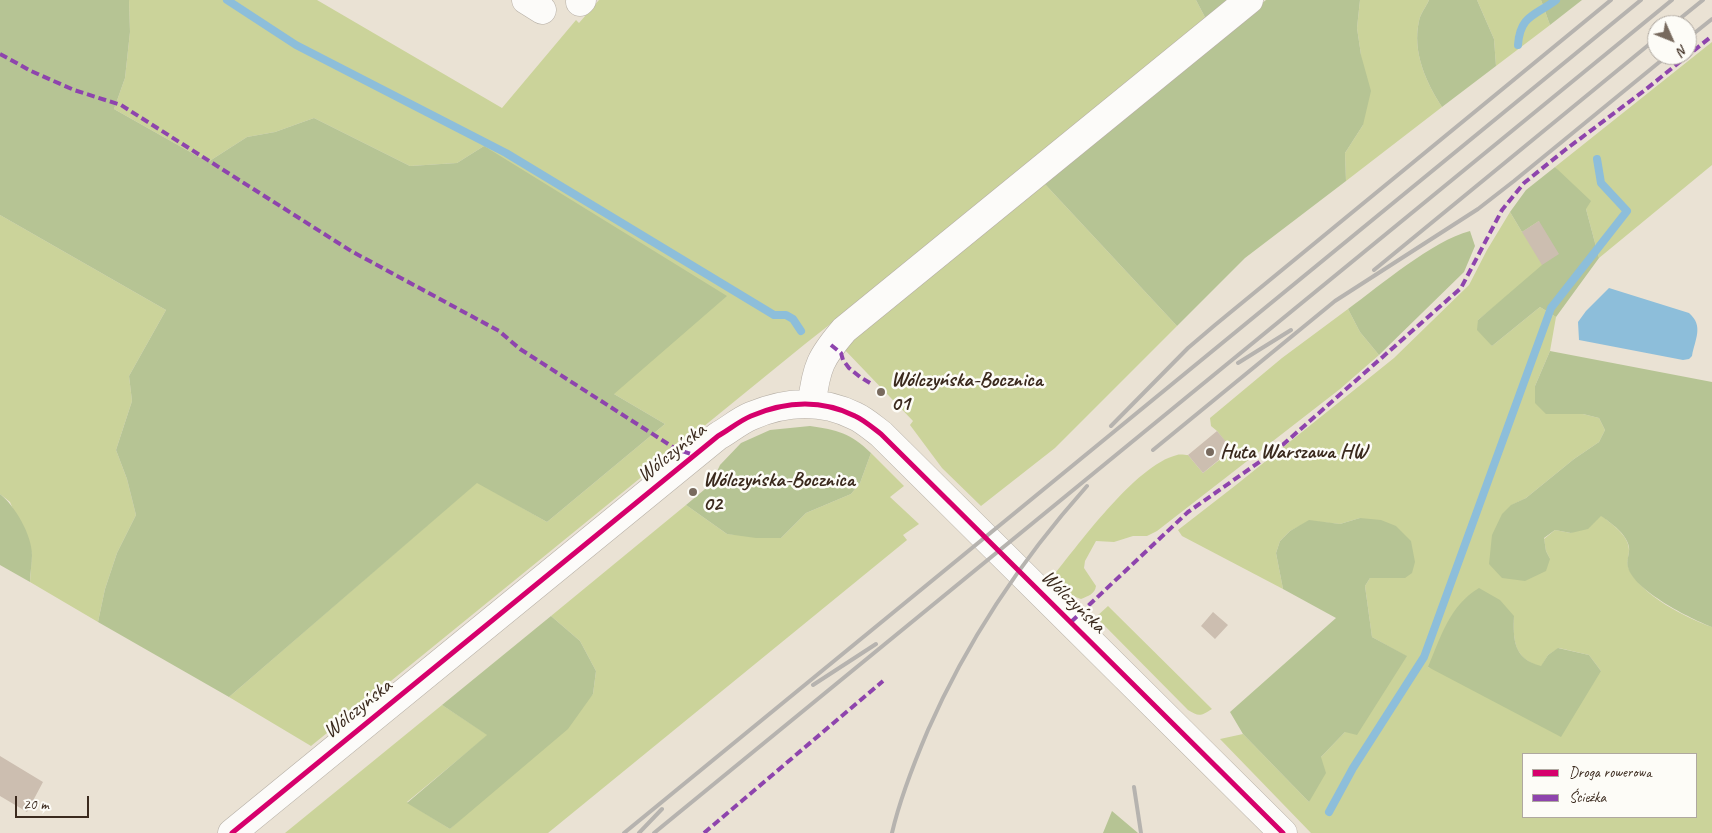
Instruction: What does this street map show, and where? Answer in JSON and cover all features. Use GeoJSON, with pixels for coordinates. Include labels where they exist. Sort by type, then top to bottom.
{"type":"FeatureCollection","features":[{"type":"Feature","properties":{"kind":"street"},"geometry":{"type":"LineString","coordinates":[[812,403],[820,362],[844,330],[1249,0]]}},
{"type":"Feature","properties":{"kind":"street","name":"Wólczyńska"},"geometry":{"type":"LineString","coordinates":[[232,833],[718,436],[750,416],[782,405],[812,403],[828,405],[857,416],[881,434],[1283,833]]}},
{"type":"Feature","properties":{"kind":"green space"},"geometry":{"type":"Polygon","coordinates":[[[0,0],[129,0],[130,32],[125,78],[114,109],[208,162],[247,137],[275,132],[314,118],[410,166],[457,163],[484,146],[727,296],[614,394],[665,424],[547,522],[477,483],[229,697],[98,622],[105,589],[117,553],[136,515],[127,479],[116,450],[132,401],[129,376],[166,310],[0,215],[0,0]]]}},
{"type":"Feature","properties":{"kind":"green space"},"geometry":{"type":"Polygon","coordinates":[[[129,0],[317,0],[502,108],[576,20],[579,23],[599,0],[1196,0],[1208,23],[1052,150],[805,344],[311,746],[229,697],[477,482],[547,522],[665,424],[614,394],[484,146],[457,163],[410,166],[314,118],[275,132],[247,137],[208,162],[114,109],[125,78],[130,32],[129,0]]]}},
{"type":"Feature","properties":{"kind":"green space"},"geometry":{"type":"Polygon","coordinates":[[[1196,0],[1237,0],[1208,23],[1196,0]]]}},
{"type":"Feature","properties":{"kind":"green space"},"geometry":{"type":"Polygon","coordinates":[[[1266,0],[1360,0],[1357,28],[1361,55],[1371,91],[1363,125],[1345,153],[1346,181],[1245,258],[1177,326],[1043,182],[1266,0]]]}},
{"type":"Feature","properties":{"kind":"green space"},"geometry":{"type":"Polygon","coordinates":[[[1360,0],[1429,0],[1420,18],[1417,44],[1426,77],[1442,107],[1346,181],[1345,153],[1363,125],[1361,55],[1357,28],[1360,0]]]}},
{"type":"Feature","properties":{"kind":"green space"},"geometry":{"type":"Polygon","coordinates":[[[1429,0],[1477,0],[1494,39],[1496,66],[1442,107],[1426,77],[1417,44],[1420,18],[1429,0]]]}},
{"type":"Feature","properties":{"kind":"green space"},"geometry":{"type":"Polygon","coordinates":[[[1477,0],[1541,0],[1550,25],[1496,66],[1494,39],[1477,0]]]}},
{"type":"Feature","properties":{"kind":"green space"},"geometry":{"type":"Polygon","coordinates":[[[1541,0],[1582,0],[1550,25],[1541,0]]]}},
{"type":"Feature","properties":{"kind":"green space"},"geometry":{"type":"Polygon","coordinates":[[[1712,42],[1712,165],[1599,258],[1586,209],[1555,167],[1683,65],[1697,65],[1697,54],[1712,42]]]}},
{"type":"Feature","properties":{"kind":"green space"},"geometry":{"type":"Polygon","coordinates":[[[1555,167],[1591,201],[1586,209],[1599,258],[1556,317],[1540,307],[1492,346],[1477,330],[1478,320],[1542,265],[1539,221],[1522,232],[1510,212],[1526,190],[1555,167]]]}},
{"type":"Feature","properties":{"kind":"green space"},"geometry":{"type":"Polygon","coordinates":[[[1043,182],[1177,326],[1055,448],[981,506],[942,468],[910,425],[913,421],[843,348],[1043,182]]]}},
{"type":"Feature","properties":{"kind":"green space"},"geometry":{"type":"Polygon","coordinates":[[[1510,212],[1522,232],[1539,221],[1559,254],[1478,320],[1492,346],[1540,307],[1556,317],[1550,351],[1535,386],[1566,414],[1583,414],[1599,418],[1605,430],[1599,442],[1574,459],[1526,498],[1512,505],[1550,559],[1546,551],[1544,539],[1555,530],[1571,533],[1601,515],[1619,530],[1626,539],[1629,550],[1628,567],[1643,588],[1677,612],[1712,627],[1712,833],[1311,833],[1220,739],[1243,734],[1309,802],[1321,757],[1345,732],[1406,656],[1372,637],[1365,586],[1370,578],[1405,578],[1360,518],[1340,524],[1309,521],[1290,531],[1280,541],[1276,553],[1283,589],[1182,536],[1178,530],[1394,358],[1469,285],[1510,212]],[[1514,616],[1428,668],[1601,671],[1589,655],[1559,648],[1548,655],[1541,667],[1525,659],[1520,654],[1514,634],[1514,616]]]}},
{"type":"Feature","properties":{"kind":"green space"},"geometry":{"type":"Polygon","coordinates":[[[0,215],[166,310],[129,376],[132,401],[116,450],[127,479],[136,515],[117,553],[105,589],[98,622],[30,582],[32,554],[10,502],[0,494],[0,215]]]}},
{"type":"Feature","properties":{"kind":"green space"},"geometry":{"type":"Polygon","coordinates":[[[1470,231],[1475,246],[1464,272],[1379,355],[1360,332],[1348,309],[1423,254],[1455,236],[1470,231]]]}},
{"type":"Feature","properties":{"kind":"green space"},"geometry":{"type":"Polygon","coordinates":[[[1348,309],[1360,332],[1379,355],[1340,389],[1157,531],[1147,536],[1133,536],[1114,542],[1096,541],[1085,561],[1084,568],[1096,586],[1091,594],[1081,599],[1065,593],[1049,581],[1108,509],[1143,474],[1161,462],[1177,455],[1188,455],[1203,473],[1232,450],[1211,426],[1210,418],[1282,358],[1348,309]]]}},
{"type":"Feature","properties":{"kind":"green space"},"geometry":{"type":"Polygon","coordinates":[[[1550,351],[1712,382],[1712,627],[1664,603],[1640,585],[1632,576],[1628,567],[1628,542],[1618,529],[1601,516],[1588,529],[1571,533],[1555,530],[1544,538],[1546,551],[1550,559],[1546,571],[1525,581],[1502,578],[1489,564],[1492,535],[1502,514],[1511,505],[1526,498],[1574,459],[1599,442],[1605,430],[1599,418],[1583,414],[1546,414],[1535,403],[1535,386],[1550,351]]]}},
{"type":"Feature","properties":{"kind":"green space"},"geometry":{"type":"Polygon","coordinates":[[[810,426],[828,429],[850,437],[871,453],[860,483],[851,494],[806,513],[781,538],[756,538],[727,534],[686,505],[711,484],[720,465],[741,443],[770,430],[810,426]]]}},
{"type":"Feature","properties":{"kind":"green space"},"geometry":{"type":"Polygon","coordinates":[[[871,453],[904,486],[890,497],[919,524],[903,535],[907,540],[548,833],[285,833],[442,705],[488,735],[407,802],[450,829],[593,694],[596,671],[580,641],[551,616],[686,505],[727,534],[781,538],[806,513],[851,494],[860,483],[871,453]]]}},
{"type":"Feature","properties":{"kind":"green space"},"geometry":{"type":"Polygon","coordinates":[[[0,494],[17,513],[26,530],[32,555],[30,582],[0,565],[0,494]]]}},
{"type":"Feature","properties":{"kind":"green space"},"geometry":{"type":"Polygon","coordinates":[[[1360,518],[1381,520],[1396,526],[1411,541],[1415,562],[1412,573],[1405,578],[1370,578],[1365,586],[1372,637],[1407,656],[1357,735],[1345,732],[1321,757],[1326,773],[1309,802],[1243,734],[1230,712],[1336,618],[1283,589],[1276,553],[1280,541],[1290,531],[1309,520],[1340,524],[1360,518]]]}},
{"type":"Feature","properties":{"kind":"green space"},"geometry":{"type":"Polygon","coordinates":[[[1479,588],[1500,600],[1514,616],[1515,641],[1520,654],[1525,659],[1541,666],[1548,655],[1558,648],[1589,655],[1601,671],[1561,737],[1428,667],[1453,613],[1469,595],[1479,588]]]}},
{"type":"Feature","properties":{"kind":"green space"},"geometry":{"type":"Polygon","coordinates":[[[1108,606],[1212,709],[1200,715],[1188,710],[1096,617],[1108,606]]]}},
{"type":"Feature","properties":{"kind":"green space"},"geometry":{"type":"Polygon","coordinates":[[[551,616],[580,641],[596,671],[593,694],[568,729],[450,829],[407,803],[487,735],[442,705],[551,616]]]}},
{"type":"Feature","properties":{"kind":"green space"},"geometry":{"type":"Polygon","coordinates":[[[1112,811],[1138,833],[1103,833],[1112,811]]]}},
{"type":"Feature","properties":{"kind":"water"},"geometry":{"type":"Polygon","coordinates":[[[1609,288],[1689,313],[1694,318],[1697,328],[1692,356],[1689,359],[1683,360],[1579,340],[1578,322],[1609,288]]]}},
{"type":"Feature","properties":{"kind":"building"},"geometry":{"type":"Polygon","coordinates":[[[1539,221],[1559,254],[1542,265],[1522,232],[1539,221]]]}},
{"type":"Feature","properties":{"kind":"building","name":"Huta Warszawa HW"},"geometry":{"type":"Polygon","coordinates":[[[1217,431],[1232,449],[1203,473],[1188,455],[1217,431]]]}},
{"type":"Feature","properties":{"kind":"building"},"geometry":{"type":"Polygon","coordinates":[[[1213,612],[1228,625],[1215,639],[1201,626],[1213,612]]]}},
{"type":"Feature","properties":{"kind":"building"},"geometry":{"type":"Polygon","coordinates":[[[0,756],[43,782],[27,812],[0,796],[0,756]]]}},
{"type":"Feature","properties":{"kind":"waterway"},"geometry":{"type":"LineString","coordinates":[[227,0],[296,45],[506,153],[774,315],[786,315],[793,319],[801,331]]}},
{"type":"Feature","properties":{"kind":"waterway"},"geometry":{"type":"LineString","coordinates":[[1518,45],[1519,35],[1525,22],[1535,13],[1556,0]]}},
{"type":"Feature","properties":{"kind":"waterway"},"geometry":{"type":"LineString","coordinates":[[1329,812],[1353,768],[1424,657],[1551,308],[1627,211],[1601,183],[1597,159]]}},
{"type":"Feature","properties":{"kind":"railway"},"geometry":{"type":"LineString","coordinates":[[1111,426],[1188,348],[1611,0]]}},
{"type":"Feature","properties":{"kind":"railway"},"geometry":{"type":"LineString","coordinates":[[624,833],[1641,0]]}},
{"type":"Feature","properties":{"kind":"railway"},"geometry":{"type":"LineString","coordinates":[[654,833],[1672,0]]}},
{"type":"Feature","properties":{"kind":"railway"},"geometry":{"type":"LineString","coordinates":[[1684,15],[1703,0]]}},
{"type":"Feature","properties":{"kind":"railway"},"geometry":{"type":"LineString","coordinates":[[1697,31],[1712,19]]}},
{"type":"Feature","properties":{"kind":"railway"},"geometry":{"type":"LineString","coordinates":[[1374,270],[1647,46]]}},
{"type":"Feature","properties":{"kind":"railway"},"geometry":{"type":"LineString","coordinates":[[1153,450],[1335,301],[1478,209],[1656,65]]}},
{"type":"Feature","properties":{"kind":"railway"},"geometry":{"type":"LineString","coordinates":[[1238,363],[1291,330]]}},
{"type":"Feature","properties":{"kind":"railway"},"geometry":{"type":"LineString","coordinates":[[892,833],[903,794],[928,730],[960,664],[978,632],[1018,572],[1087,486]]}},
{"type":"Feature","properties":{"kind":"railway"},"geometry":{"type":"LineString","coordinates":[[813,685],[876,644]]}},
{"type":"Feature","properties":{"kind":"railway"},"geometry":{"type":"LineString","coordinates":[[1134,787],[1141,833]]}},
{"type":"Feature","properties":{"kind":"railway"},"geometry":{"type":"LineString","coordinates":[[639,833],[662,809]]}},
{"type":"Feature","properties":{"kind":"marked path"},"geometry":{"type":"LineString","coordinates":[[1071,622],[1188,512],[1278,449],[1461,288],[1502,210],[1524,183],[1712,36]]}},
{"type":"Feature","properties":{"kind":"marked path"},"geometry":{"type":"LineString","coordinates":[[0,54],[31,71],[74,90],[121,105],[351,251],[499,331],[520,349],[676,449],[694,455]]}},
{"type":"Feature","properties":{"kind":"marked path"},"geometry":{"type":"LineString","coordinates":[[831,345],[841,353],[843,360],[849,368],[870,383]]}},
{"type":"Feature","properties":{"kind":"marked path"},"geometry":{"type":"LineString","coordinates":[[704,833],[883,681]]}},
{"type":"Feature","properties":{"kind":"cycle path"},"geometry":{"type":"LineString","coordinates":[[232,833],[718,436],[747,418],[764,411],[777,407],[803,404],[829,407],[842,411],[862,420],[881,434],[1283,833]]}},
{"type":"Feature","properties":{"kind":"place","name":"Wólczyńska-Bocznica 01"},"geometry":{"type":"Point","coordinates":[881,392]}},
{"type":"Feature","properties":{"kind":"place","name":"Huta Warszawa HW"},"geometry":{"type":"Point","coordinates":[1210,452]}},
{"type":"Feature","properties":{"kind":"place","name":"Wólczyńska-Bocznica 02"},"geometry":{"type":"Point","coordinates":[693,492]}}]}
